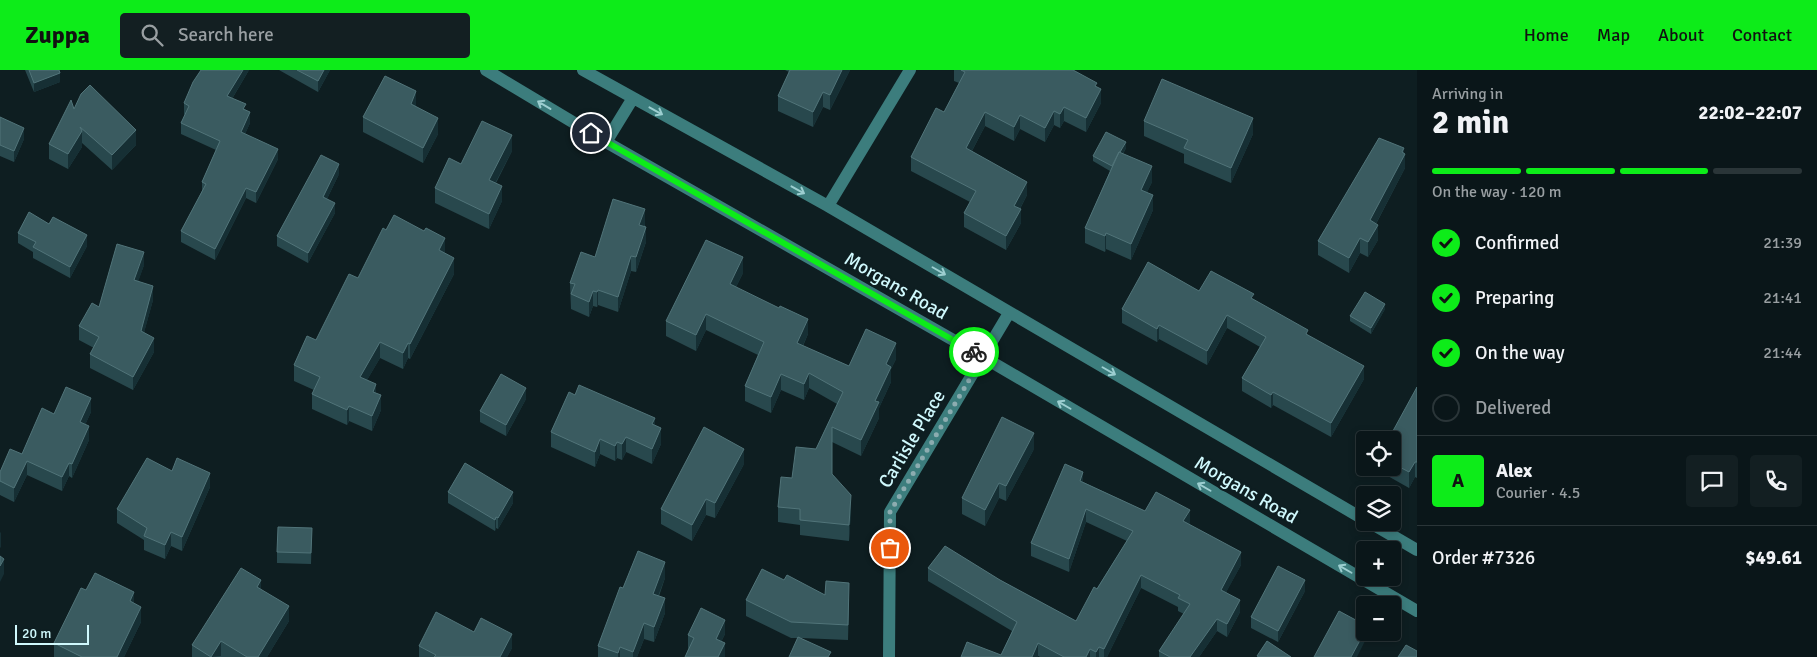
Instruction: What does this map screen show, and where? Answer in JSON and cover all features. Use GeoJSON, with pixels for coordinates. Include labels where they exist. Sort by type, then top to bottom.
{"type":"FeatureCollection","features":[{"type":"Feature","properties":{"kind":"street","name":"Morgans Road"},"geometry":{"type":"LineString","coordinates":[[486,70],[606,142],[983,357],[1417,611]]}},
{"type":"Feature","properties":{"kind":"street","name":"Morgans Road"},"geometry":{"type":"LineString","coordinates":[[583,70],[828,206],[1356,515]]}},
{"type":"Feature","properties":{"kind":"street"},"geometry":{"type":"LineString","coordinates":[[828,206],[910,70]]}},
{"type":"Feature","properties":{"kind":"street"},"geometry":{"type":"LineString","coordinates":[[606,142],[633,98]]}},
{"type":"Feature","properties":{"kind":"street","name":"Carlisle Place"},"geometry":{"type":"LineString","coordinates":[[889,657],[890,512],[1009,313]]}},
{"type":"Feature","properties":{"kind":"street"},"geometry":{"type":"LineString","coordinates":[[1385,531],[1417,550]]}},
{"type":"Feature","properties":{"kind":"building"},"geometry":{"type":"Polygon","coordinates":[[[29,70],[59,70],[60,73],[34,83],[29,70]]]}},
{"type":"Feature","properties":{"kind":"building"},"geometry":{"type":"Polygon","coordinates":[[[201,70],[243,70],[227,96],[246,104],[243,109],[250,112],[241,132],[278,149],[256,192],[246,188],[215,249],[181,231],[206,184],[202,182],[220,141],[181,123],[189,106],[184,103],[193,82],[201,70]]]}},
{"type":"Feature","properties":{"kind":"building"},"geometry":{"type":"Polygon","coordinates":[[[297,70],[324,70],[318,81],[297,70]]]}},
{"type":"Feature","properties":{"kind":"building"},"geometry":{"type":"Polygon","coordinates":[[[790,70],[842,70],[830,95],[823,92],[813,112],[778,96],[790,70]]]}},
{"type":"Feature","properties":{"kind":"building"},"geometry":{"type":"Polygon","coordinates":[[[961,70],[1073,70],[1097,83],[1095,86],[1101,89],[1086,118],[1064,107],[1060,114],[1054,111],[1045,128],[1020,115],[1014,127],[985,112],[966,148],[1027,182],[1014,206],[1021,209],[1006,236],[964,213],[976,191],[911,157],[936,108],[944,112],[965,72],[961,70]]]}},
{"type":"Feature","properties":{"kind":"building"},"geometry":{"type":"Polygon","coordinates":[[[385,76],[416,91],[411,104],[438,118],[423,148],[363,117],[385,76]]]}},
{"type":"Feature","properties":{"kind":"building"},"geometry":{"type":"Polygon","coordinates":[[[1162,79],[1253,118],[1231,168],[1184,148],[1188,140],[1144,121],[1162,79]]]}},
{"type":"Feature","properties":{"kind":"building"},"geometry":{"type":"Polygon","coordinates":[[[90,85],[136,130],[112,155],[80,127],[82,131],[68,154],[49,144],[71,100],[74,109],[81,94],[90,85]]]}},
{"type":"Feature","properties":{"kind":"building"},"geometry":{"type":"Polygon","coordinates":[[[0,117],[24,128],[14,151],[0,145],[0,117]]]}},
{"type":"Feature","properties":{"kind":"building"},"geometry":{"type":"Polygon","coordinates":[[[482,121],[512,135],[489,180],[502,186],[489,214],[435,188],[449,158],[461,164],[482,121]]]}},
{"type":"Feature","properties":{"kind":"building"},"geometry":{"type":"Polygon","coordinates":[[[1106,132],[1126,142],[1112,166],[1093,156],[1106,132]]]}},
{"type":"Feature","properties":{"kind":"building"},"geometry":{"type":"Polygon","coordinates":[[[1379,138],[1404,148],[1402,152],[1405,154],[1370,220],[1378,225],[1368,242],[1360,238],[1349,258],[1318,241],[1379,138]]]}},
{"type":"Feature","properties":{"kind":"building"},"geometry":{"type":"Polygon","coordinates":[[[1119,152],[1152,166],[1141,190],[1153,195],[1131,244],[1106,233],[1105,236],[1085,228],[1119,152]]]}},
{"type":"Feature","properties":{"kind":"building"},"geometry":{"type":"Polygon","coordinates":[[[321,155],[339,164],[323,197],[335,203],[308,253],[277,236],[321,155]]]}},
{"type":"Feature","properties":{"kind":"building"},"geometry":{"type":"Polygon","coordinates":[[[613,199],[645,209],[639,225],[646,227],[636,257],[631,256],[618,297],[598,290],[597,292],[593,291],[589,302],[571,294],[575,284],[570,283],[581,252],[595,257],[613,199]]]}},
{"type":"Feature","properties":{"kind":"building"},"geometry":{"type":"Polygon","coordinates":[[[29,212],[49,224],[53,217],[87,235],[70,267],[33,247],[36,242],[18,233],[29,212]]]}},
{"type":"Feature","properties":{"kind":"building"},"geometry":{"type":"Polygon","coordinates":[[[394,215],[424,231],[426,228],[445,238],[439,250],[454,258],[410,344],[408,343],[403,353],[380,342],[360,377],[376,384],[373,392],[381,395],[372,416],[349,406],[347,410],[312,394],[320,377],[294,365],[307,336],[316,340],[349,274],[358,278],[383,228],[386,230],[394,215]]]}},
{"type":"Feature","properties":{"kind":"building"},"geometry":{"type":"Polygon","coordinates":[[[706,240],[743,257],[730,284],[779,308],[780,306],[808,319],[797,343],[849,366],[866,329],[896,343],[886,364],[891,367],[875,401],[879,402],[861,440],[832,427],[832,474],[851,495],[849,525],[800,520],[800,509],[778,507],[781,477],[792,478],[796,447],[816,449],[843,392],[809,373],[804,384],[781,374],[771,397],[745,386],[764,342],[706,314],[696,335],[666,321],[706,240]]]}},
{"type":"Feature","properties":{"kind":"building"},"geometry":{"type":"Polygon","coordinates":[[[117,244],[144,252],[134,280],[153,286],[141,331],[154,338],[133,377],[90,354],[99,337],[79,326],[92,303],[99,307],[117,244]]]}},
{"type":"Feature","properties":{"kind":"building"},"geometry":{"type":"Polygon","coordinates":[[[1148,262],[1199,291],[1211,271],[1254,294],[1251,298],[1308,330],[1306,334],[1364,366],[1331,423],[1273,392],[1271,395],[1242,378],[1266,337],[1227,315],[1207,351],[1159,325],[1157,329],[1122,309],[1148,262]]]}},
{"type":"Feature","properties":{"kind":"building"},"geometry":{"type":"Polygon","coordinates":[[[1365,292],[1385,304],[1371,328],[1350,316],[1365,292]]]}},
{"type":"Feature","properties":{"kind":"building"},"geometry":{"type":"Polygon","coordinates":[[[501,374],[526,388],[506,425],[480,411],[501,374]]]}},
{"type":"Feature","properties":{"kind":"building"},"geometry":{"type":"Polygon","coordinates":[[[579,385],[655,418],[652,424],[661,428],[652,449],[626,437],[622,444],[617,442],[615,446],[600,439],[595,452],[551,432],[569,392],[575,395],[579,385]]]}},
{"type":"Feature","properties":{"kind":"building"},"geometry":{"type":"Polygon","coordinates":[[[66,387],[91,398],[80,422],[89,426],[72,464],[69,463],[62,477],[27,461],[14,488],[0,481],[0,472],[10,449],[22,454],[42,408],[54,414],[66,387]]]}},
{"type":"Feature","properties":{"kind":"building"},"geometry":{"type":"Polygon","coordinates":[[[1417,387],[1417,462],[1415,462],[1409,472],[1401,468],[1401,431],[1393,431],[1417,387]]]}},
{"type":"Feature","properties":{"kind":"building"},"geometry":{"type":"Polygon","coordinates":[[[1002,417],[1034,433],[1006,486],[999,483],[985,510],[962,498],[1002,417]]]}},
{"type":"Feature","properties":{"kind":"building"},"geometry":{"type":"Polygon","coordinates":[[[704,427],[744,449],[715,503],[706,499],[692,525],[661,509],[704,427]]]}},
{"type":"Feature","properties":{"kind":"building"},"geometry":{"type":"Polygon","coordinates":[[[147,458],[172,471],[177,458],[210,473],[182,537],[171,532],[165,545],[144,536],[147,528],[117,509],[147,458]]]}},
{"type":"Feature","properties":{"kind":"building"},"geometry":{"type":"Polygon","coordinates":[[[465,463],[513,492],[495,520],[448,492],[465,463]]]}},
{"type":"Feature","properties":{"kind":"building"},"geometry":{"type":"Polygon","coordinates":[[[1065,464],[1083,472],[1080,481],[1145,511],[1156,492],[1190,510],[1183,521],[1241,552],[1221,590],[1240,600],[1227,624],[1217,619],[1190,657],[1170,657],[1159,651],[1190,604],[1178,598],[1180,595],[1141,575],[1104,649],[1099,647],[1096,652],[1090,649],[1086,657],[1064,657],[1038,643],[1032,657],[961,657],[967,642],[1001,655],[1017,622],[928,568],[945,546],[1000,580],[1076,621],[1094,587],[1097,589],[1133,531],[1086,509],[1069,559],[1031,543],[1065,464]]]}},
{"type":"Feature","properties":{"kind":"building"},"geometry":{"type":"Polygon","coordinates":[[[278,527],[312,528],[311,553],[277,552],[278,527]]]}},
{"type":"Feature","properties":{"kind":"building"},"geometry":{"type":"Polygon","coordinates":[[[638,551],[665,562],[653,594],[665,598],[654,627],[644,623],[633,652],[620,647],[618,653],[598,646],[620,587],[623,588],[638,551]]]}},
{"type":"Feature","properties":{"kind":"building"},"geometry":{"type":"Polygon","coordinates":[[[0,556],[4,559],[0,566],[0,556]]]}},
{"type":"Feature","properties":{"kind":"building"},"geometry":{"type":"Polygon","coordinates":[[[1278,566],[1305,580],[1278,631],[1251,617],[1278,566]]]}},
{"type":"Feature","properties":{"kind":"building"},"geometry":{"type":"Polygon","coordinates":[[[241,568],[261,580],[257,587],[289,606],[258,657],[247,657],[221,641],[211,657],[192,645],[241,568]]]}},
{"type":"Feature","properties":{"kind":"building"},"geometry":{"type":"Polygon","coordinates":[[[762,569],[784,580],[787,575],[825,595],[826,581],[849,583],[848,625],[791,622],[746,600],[762,569]]]}},
{"type":"Feature","properties":{"kind":"building"},"geometry":{"type":"Polygon","coordinates":[[[95,573],[134,592],[130,601],[141,607],[117,657],[82,657],[54,643],[81,588],[86,590],[95,573]]]}},
{"type":"Feature","properties":{"kind":"building"},"geometry":{"type":"Polygon","coordinates":[[[701,608],[725,620],[716,639],[725,643],[718,657],[685,657],[694,638],[688,635],[701,608]]]}},
{"type":"Feature","properties":{"kind":"building"},"geometry":{"type":"Polygon","coordinates":[[[1339,611],[1356,620],[1356,641],[1360,641],[1351,657],[1314,657],[1339,611]]]}},
{"type":"Feature","properties":{"kind":"building"},"geometry":{"type":"Polygon","coordinates":[[[436,612],[474,632],[481,618],[512,634],[500,657],[434,657],[436,655],[419,646],[436,612]]]}},
{"type":"Feature","properties":{"kind":"building"},"geometry":{"type":"Polygon","coordinates":[[[798,637],[831,652],[828,657],[789,657],[798,637]]]}},
{"type":"Feature","properties":{"kind":"building"},"geometry":{"type":"Polygon","coordinates":[[[1267,641],[1291,657],[1257,656],[1267,641]]]}},
{"type":"Feature","properties":{"kind":"building"},"geometry":{"type":"Polygon","coordinates":[[[1406,645],[1417,651],[1417,657],[1398,657],[1406,645]]]}},
{"type":"Feature","properties":{"kind":"way so far"},"geometry":{"type":"LineString","coordinates":[[890,548],[890,512],[983,357],[974,352]]}},
{"type":"Feature","properties":{"kind":"route"},"geometry":{"type":"LineString","coordinates":[[591,133],[974,352]]}}]}
